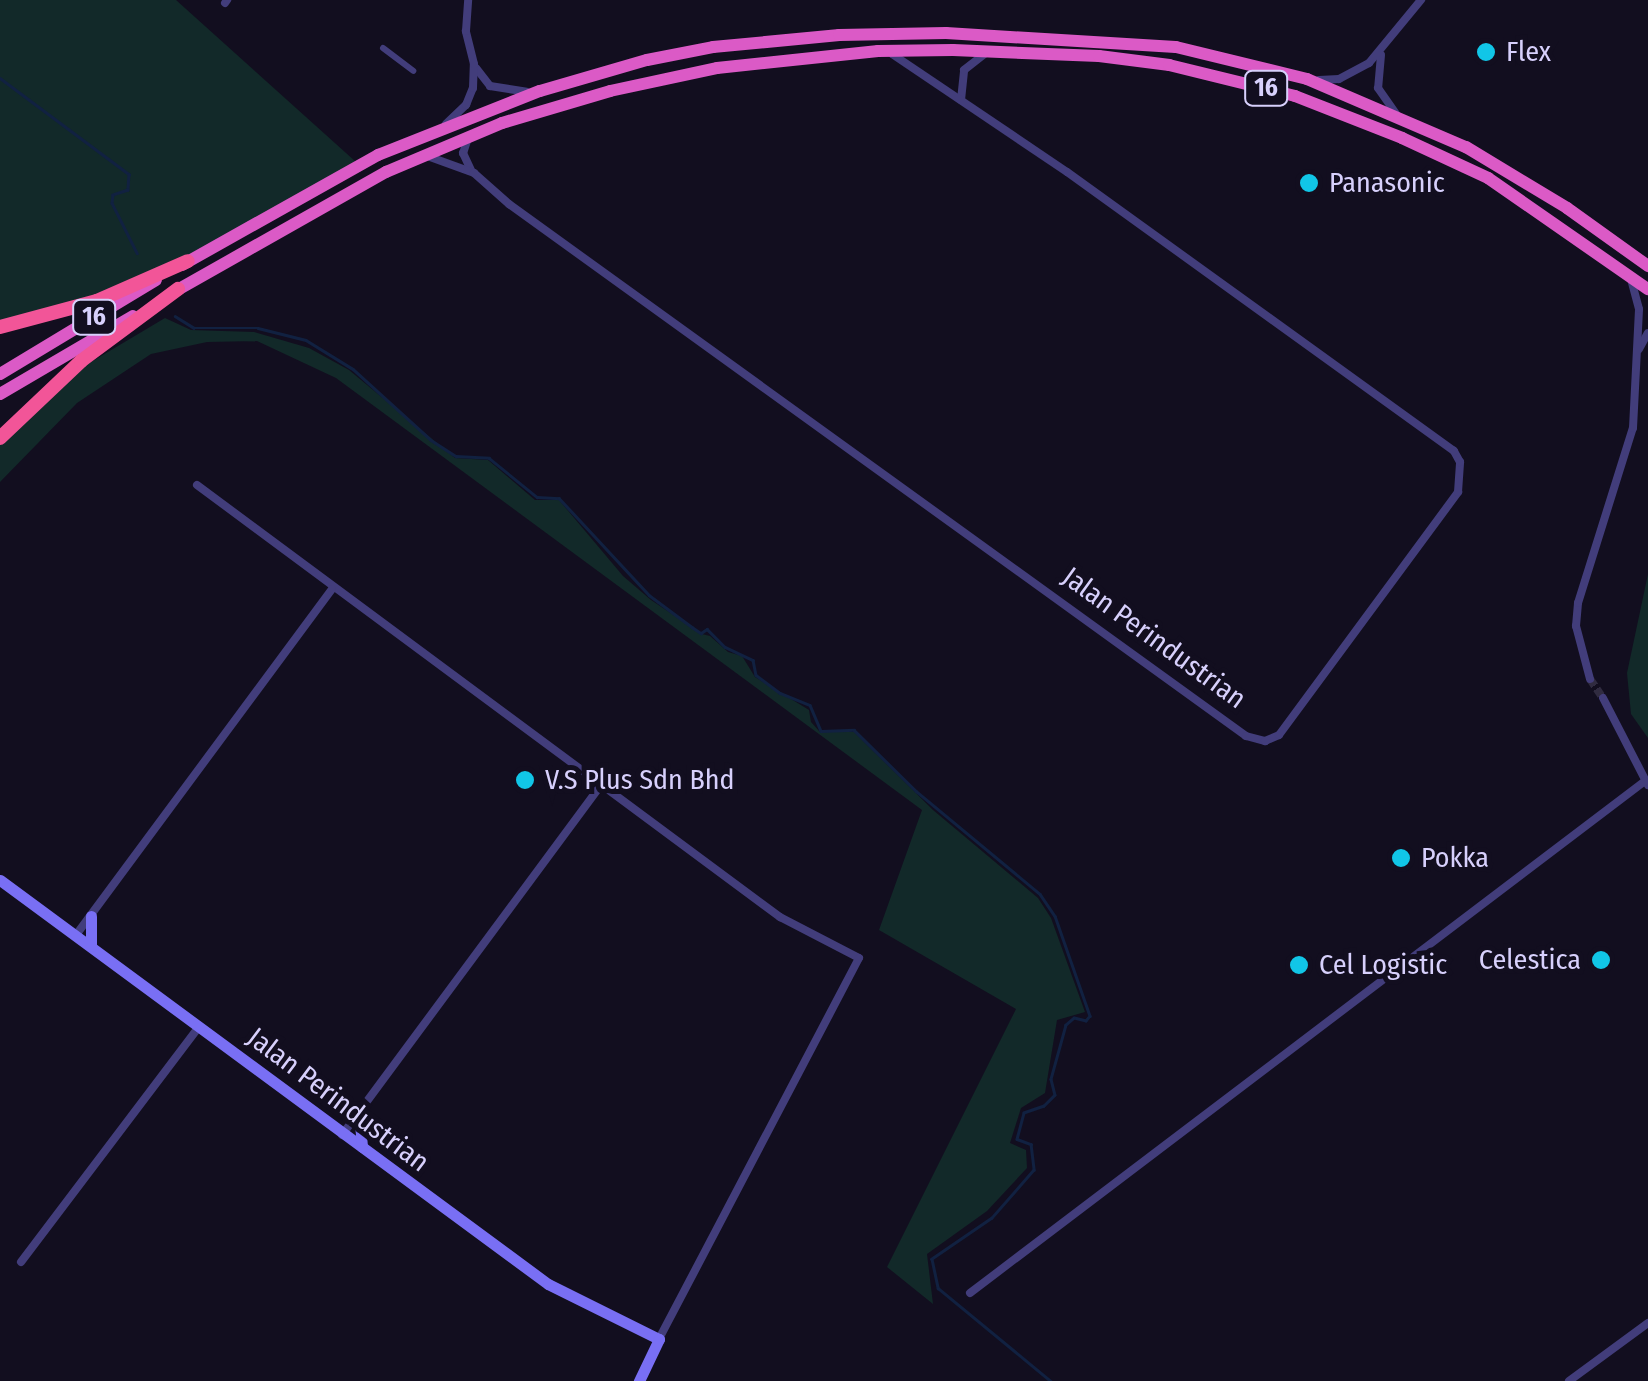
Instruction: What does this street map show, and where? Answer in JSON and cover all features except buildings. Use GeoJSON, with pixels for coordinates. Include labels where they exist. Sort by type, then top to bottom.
{"type":"FeatureCollection","features":[{"type":"Feature","properties":{"kind":"highway","name":"16"},"geometry":{"type":"LineString","coordinates":[[0,374],[188,261],[378,154],[446,124],[647,60],[713,48],[839,35],[946,33],[1158,45],[1227,56],[1306,79],[1399,117],[1497,164],[1648,266]]}},
{"type":"Feature","properties":{"kind":"highway","name":"16"},"geometry":{"type":"LineString","coordinates":[[0,394],[386,172],[468,138],[610,90],[717,68],[878,51],[990,50],[1170,65],[1295,96],[1402,138],[1488,178],[1648,289]]}},
{"type":"Feature","properties":{"kind":"highway"},"geometry":{"type":"LineString","coordinates":[[0,327],[97,302],[188,261]]}},
{"type":"Feature","properties":{"kind":"highway"},"geometry":{"type":"LineString","coordinates":[[0,438],[81,361],[178,289]]}},
{"type":"Feature","properties":{"kind":"main road","name":"Jalan Perindustrian"},"geometry":{"type":"LineString","coordinates":[[0,880],[548,1284],[659,1339]]}},
{"type":"Feature","properties":{"kind":"main road"},"geometry":{"type":"LineString","coordinates":[[90,916],[91,947]]}},
{"type":"Feature","properties":{"kind":"main road"},"geometry":{"type":"LineString","coordinates":[[359,1112],[363,1149]]}},
{"type":"Feature","properties":{"kind":"main road"},"geometry":{"type":"LineString","coordinates":[[639,1381],[659,1339]]}},
{"type":"Feature","properties":{"kind":"street"},"geometry":{"type":"LineString","coordinates":[[446,124],[470,97],[474,64],[466,31],[468,0]]}},
{"type":"Feature","properties":{"kind":"street"},"geometry":{"type":"LineString","coordinates":[[1399,117],[1378,88],[1377,65],[1420,0]]}},
{"type":"Feature","properties":{"kind":"street"},"geometry":{"type":"LineString","coordinates":[[382,48],[413,71]]}},
{"type":"Feature","properties":{"kind":"street"},"geometry":{"type":"LineString","coordinates":[[961,100],[964,70],[990,50]]}},
{"type":"Feature","properties":{"kind":"street"},"geometry":{"type":"LineString","coordinates":[[878,51],[900,56],[961,100]]}},
{"type":"Feature","properties":{"kind":"street"},"geometry":{"type":"LineString","coordinates":[[1306,79],[1339,78],[1383,51]]}},
{"type":"Feature","properties":{"kind":"street"},"geometry":{"type":"LineString","coordinates":[[474,64],[490,86],[513,92],[540,91]]}},
{"type":"Feature","properties":{"kind":"street","name":"Jalan Perindustrian"},"geometry":{"type":"LineString","coordinates":[[424,156],[474,174],[509,204],[1246,736],[1265,741],[1279,735],[1458,492],[1460,462],[1454,452],[961,100]]}},
{"type":"Feature","properties":{"kind":"street"},"geometry":{"type":"LineString","coordinates":[[468,138],[464,159],[474,174]]}},
{"type":"Feature","properties":{"kind":"street"},"geometry":{"type":"LineString","coordinates":[[1590,680],[1581,660],[1578,604],[1633,428],[1639,309],[1629,274]]}},
{"type":"Feature","properties":{"kind":"street"},"geometry":{"type":"LineString","coordinates":[[1637,353],[1648,333]]}},
{"type":"Feature","properties":{"kind":"street"},"geometry":{"type":"LineString","coordinates":[[197,485],[332,589],[780,917],[859,958],[659,1339]]}},
{"type":"Feature","properties":{"kind":"street"},"geometry":{"type":"LineString","coordinates":[[76,936],[332,589]]}},
{"type":"Feature","properties":{"kind":"street"},"geometry":{"type":"LineString","coordinates":[[970,1293],[1646,783],[1603,698]]}},
{"type":"Feature","properties":{"kind":"street"},"geometry":{"type":"LineString","coordinates":[[342,1135],[600,786]]}},
{"type":"Feature","properties":{"kind":"street"},"geometry":{"type":"LineString","coordinates":[[21,1262],[199,1027]]}},
{"type":"Feature","properties":{"kind":"street"},"geometry":{"type":"LineString","coordinates":[[1569,1381],[1648,1323]]}},
{"type":"Feature","properties":{"kind":"green space"},"geometry":{"type":"Polygon","coordinates":[[[0,0],[176,0],[356,162],[171,265],[102,297],[0,324],[0,0]]]}},
{"type":"Feature","properties":{"kind":"green space"},"geometry":{"type":"Polygon","coordinates":[[[165,318],[191,330],[254,332],[309,348],[349,370],[455,458],[488,460],[535,500],[559,500],[623,576],[651,600],[710,636],[728,652],[742,656],[755,677],[809,710],[811,722],[820,732],[854,732],[933,810],[1038,898],[1051,918],[1085,1012],[1057,1020],[1045,1093],[1021,1108],[1010,1143],[1026,1150],[1027,1168],[987,1211],[927,1254],[933,1304],[887,1267],[1016,1009],[879,930],[922,810],[336,378],[257,341],[207,342],[151,354],[77,403],[0,482],[0,443],[81,368],[165,318]]]}},
{"type":"Feature","properties":{"kind":"green space"},"geometry":{"type":"Polygon","coordinates":[[[1648,574],[1648,738],[1631,714],[1627,673],[1648,574]]]}},
{"type":"Feature","properties":{"kind":"waterway"},"geometry":{"type":"LineString","coordinates":[[0,78],[129,174],[128,190],[113,195],[112,203],[137,253]]}},
{"type":"Feature","properties":{"kind":"waterway"},"geometry":{"type":"LineString","coordinates":[[175,316],[194,328],[258,328],[306,340],[353,369],[431,440],[456,456],[489,458],[537,497],[559,498],[649,595],[701,633],[707,629],[725,647],[753,660],[756,675],[780,693],[810,705],[821,731],[854,730],[916,791],[1040,894],[1055,916],[1090,1016],[1086,1021],[1074,1018],[1066,1025],[1051,1079],[1055,1095],[1044,1106],[1024,1113],[1017,1139],[1031,1144],[1034,1170],[992,1218],[932,1259],[938,1288],[1051,1381]]}},
{"type":"Feature","properties":{"kind":"tunnel"},"geometry":{"type":"LineString","coordinates":[[1590,679],[1603,698]]}},
{"type":"Feature","properties":{"kind":"place","name":"Flex"},"geometry":{"type":"Point","coordinates":[1486,52]}},
{"type":"Feature","properties":{"kind":"place","name":"Panasonic"},"geometry":{"type":"Point","coordinates":[1309,183]}},
{"type":"Feature","properties":{"kind":"place","name":"V.S Plus Sdn Bhd"},"geometry":{"type":"Point","coordinates":[525,780]}},
{"type":"Feature","properties":{"kind":"place","name":"Pokka"},"geometry":{"type":"Point","coordinates":[1401,858]}},
{"type":"Feature","properties":{"kind":"place","name":"Celestica"},"geometry":{"type":"Point","coordinates":[1601,960]}},
{"type":"Feature","properties":{"kind":"place","name":"Cel Logistic"},"geometry":{"type":"Point","coordinates":[1299,965]}}]}
